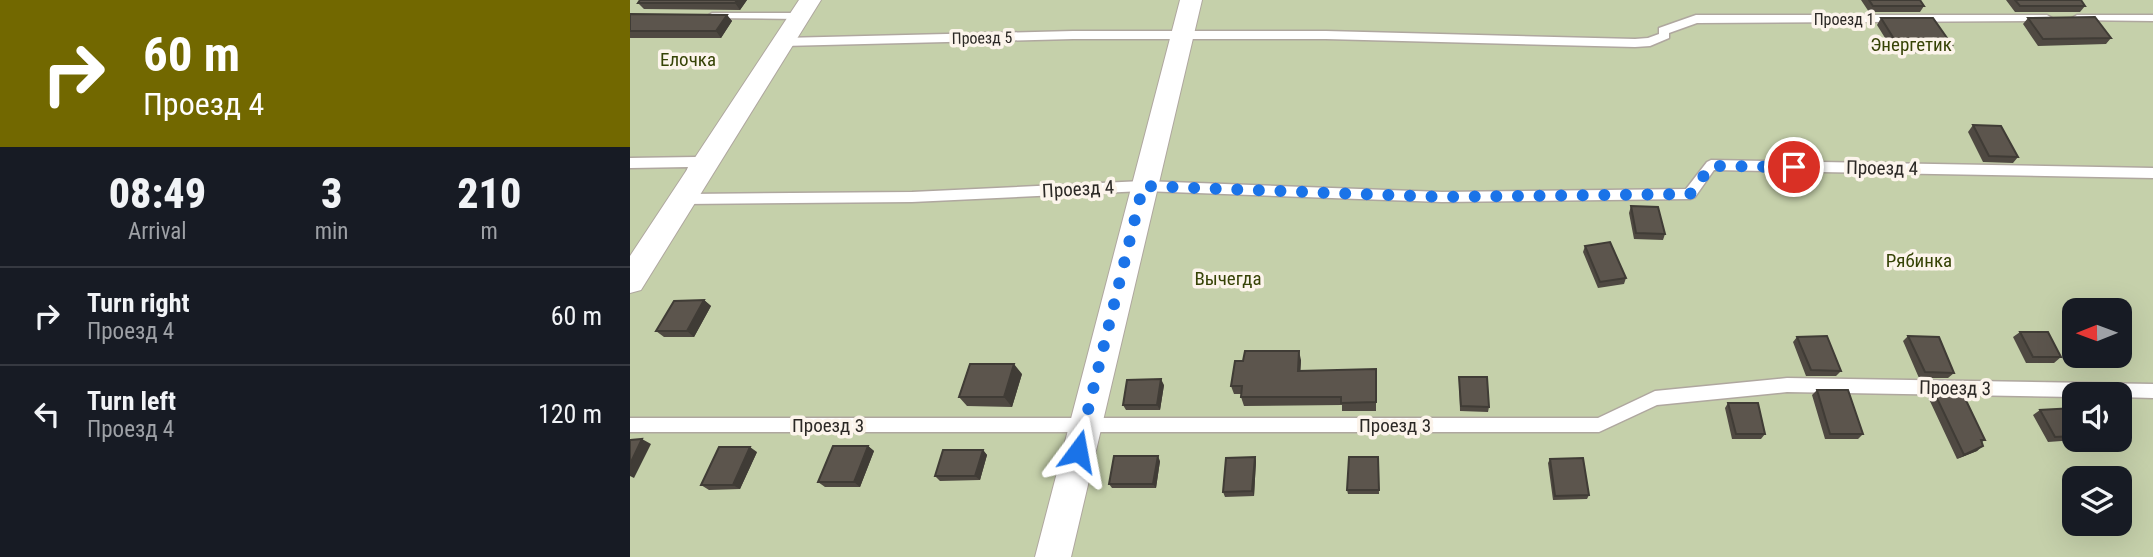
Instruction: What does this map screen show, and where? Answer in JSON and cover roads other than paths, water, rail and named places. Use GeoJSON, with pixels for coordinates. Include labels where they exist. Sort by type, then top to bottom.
{"type":"FeatureCollection","features":[{"type":"Feature","properties":{"kind":"street"},"geometry":{"type":"LineString","coordinates":[[1053,557],[1191,0]]}},
{"type":"Feature","properties":{"kind":"street"},"geometry":{"type":"LineString","coordinates":[[630,281],[805,8]]}},
{"type":"Feature","properties":{"kind":"lane"},"geometry":{"type":"LineString","coordinates":[[695,15],[805,8]]}},
{"type":"Feature","properties":{"kind":"lane","name":"Проезд 1"},"geometry":{"type":"LineString","coordinates":[[1182,36],[1326,34],[1635,43],[1650,42],[1665,35],[1663,31],[1696,19],[2056,18]]}},
{"type":"Feature","properties":{"kind":"lane"},"geometry":{"type":"LineString","coordinates":[[2070,18],[2153,18]]}},
{"type":"Feature","properties":{"kind":"lane","name":"Проезд 5"},"geometry":{"type":"LineString","coordinates":[[783,43],[1059,36],[1182,36]]}},
{"type":"Feature","properties":{"kind":"lane"},"geometry":{"type":"LineString","coordinates":[[630,163],[696,162],[682,199]]}},
{"type":"Feature","properties":{"kind":"lane","name":"Проезд 4"},"geometry":{"type":"LineString","coordinates":[[682,199],[912,197],[1143,186],[1442,197],[1690,194],[1711,166],[2153,173]]}},
{"type":"Feature","properties":{"kind":"lane","name":"Проезд 3"},"geometry":{"type":"LineString","coordinates":[[630,425],[1599,425],[1655,398],[1787,385],[2153,391]]}},
{"type":"Feature","properties":{"kind":"park label","name":"Энергетик"},"geometry":{"type":"Point","coordinates":[1911,44]}},
{"type":"Feature","properties":{"kind":"park label","name":"Елочка"},"geometry":{"type":"Point","coordinates":[688,59]}},
{"type":"Feature","properties":{"kind":"park label","name":"Рябинка"},"geometry":{"type":"Point","coordinates":[1919,260]}},
{"type":"Feature","properties":{"kind":"park label","name":"Вычегда"},"geometry":{"type":"Point","coordinates":[1228,278]}}]}
